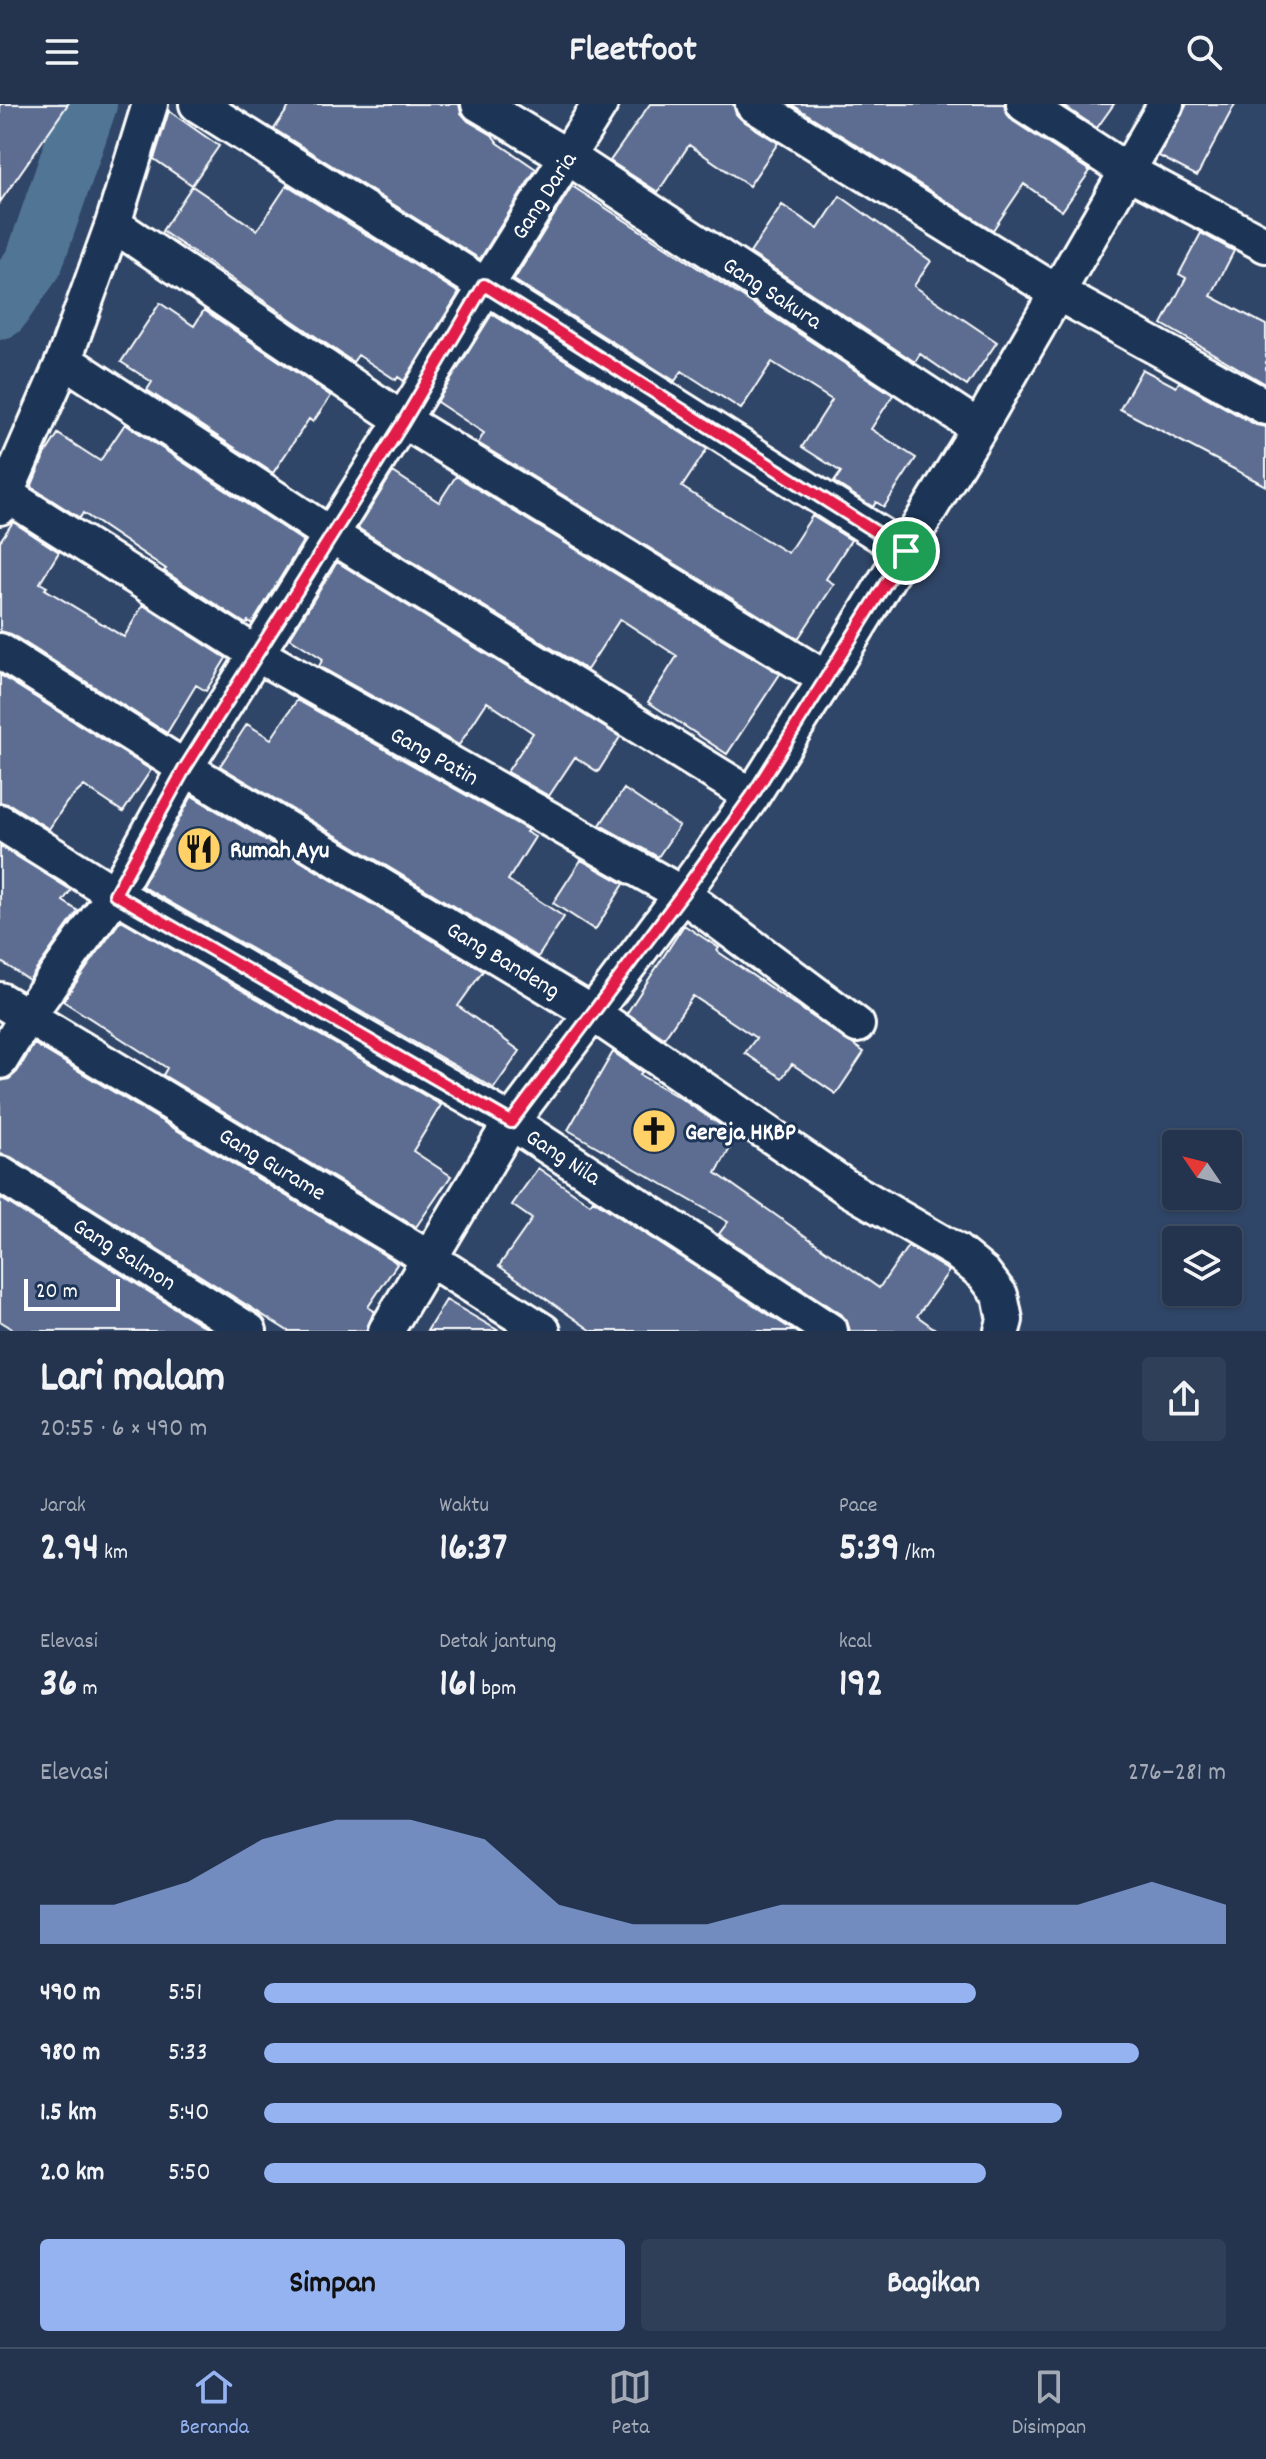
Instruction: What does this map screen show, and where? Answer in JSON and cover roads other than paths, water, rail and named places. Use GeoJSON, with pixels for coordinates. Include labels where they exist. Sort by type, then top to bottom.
{"type":"FeatureCollection","features":[{"type":"Feature","properties":{"kind":"street"},"geometry":{"type":"LineString","coordinates":[[4,501],[64,360],[113,224],[150,104]]}},
{"type":"Feature","properties":{"kind":"street"},"geometry":{"type":"LineString","coordinates":[[197,104],[906,551]]}},
{"type":"Feature","properties":{"kind":"street","name":"Gang Sakura"},"geometry":{"type":"LineString","coordinates":[[479,104],[568,157],[979,428]]}},
{"type":"Feature","properties":{"kind":"street","name":"Gang Daria"},"geometry":{"type":"LineString","coordinates":[[0,1061],[14,1007],[115,894],[185,768],[255,653],[404,421],[484,285],[600,104]]}},
{"type":"Feature","properties":{"kind":"street"},"geometry":{"type":"LineString","coordinates":[[753,104],[1056,292],[1266,407]]}},
{"type":"Feature","properties":{"kind":"street"},"geometry":{"type":"LineString","coordinates":[[1024,104],[1127,171],[1266,245]]}},
{"type":"Feature","properties":{"kind":"street"},"geometry":{"type":"LineString","coordinates":[[386,1331],[511,1122],[752,796],[906,551],[1166,104]]}},
{"type":"Feature","properties":{"kind":"street"},"geometry":{"type":"LineString","coordinates":[[113,224],[404,421],[826,679]]}},
{"type":"Feature","properties":{"kind":"street"},"geometry":{"type":"LineString","coordinates":[[64,360],[331,535],[752,796]]}},
{"type":"Feature","properties":{"kind":"street","name":"Gang Patin"},"geometry":{"type":"LineString","coordinates":[[4,501],[255,653],[682,894],[857,1025]]}},
{"type":"Feature","properties":{"kind":"street","name":"Gang Bandeng"},"geometry":{"type":"LineString","coordinates":[[0,651],[185,768],[592,1013],[849,1189],[956,1251],[984,1274],[1000,1295],[1005,1320],[1002,1331]]}},
{"type":"Feature","properties":{"kind":"street","name":"Gang Nila"},"geometry":{"type":"LineString","coordinates":[[0,822],[115,894],[511,1122],[830,1331]]}},
{"type":"Feature","properties":{"kind":"street","name":"Gang Gurame"},"geometry":{"type":"LineString","coordinates":[[14,1007],[543,1331]]}},
{"type":"Feature","properties":{"kind":"street","name":"Gang Salmon"},"geometry":{"type":"LineString","coordinates":[[0,1174],[249,1331]]}},
{"type":"Feature","properties":{"kind":"waterway"},"geometry":{"type":"LineString","coordinates":[[0,310],[34,262],[88,104]]}},
{"type":"Feature","properties":{"kind":"place","name":"Rumah Ayu"},"geometry":{"type":"Point","coordinates":[199,849]}},
{"type":"Feature","properties":{"kind":"place","name":"Gereja HKBP"},"geometry":{"type":"Point","coordinates":[654,1131]}}]}
